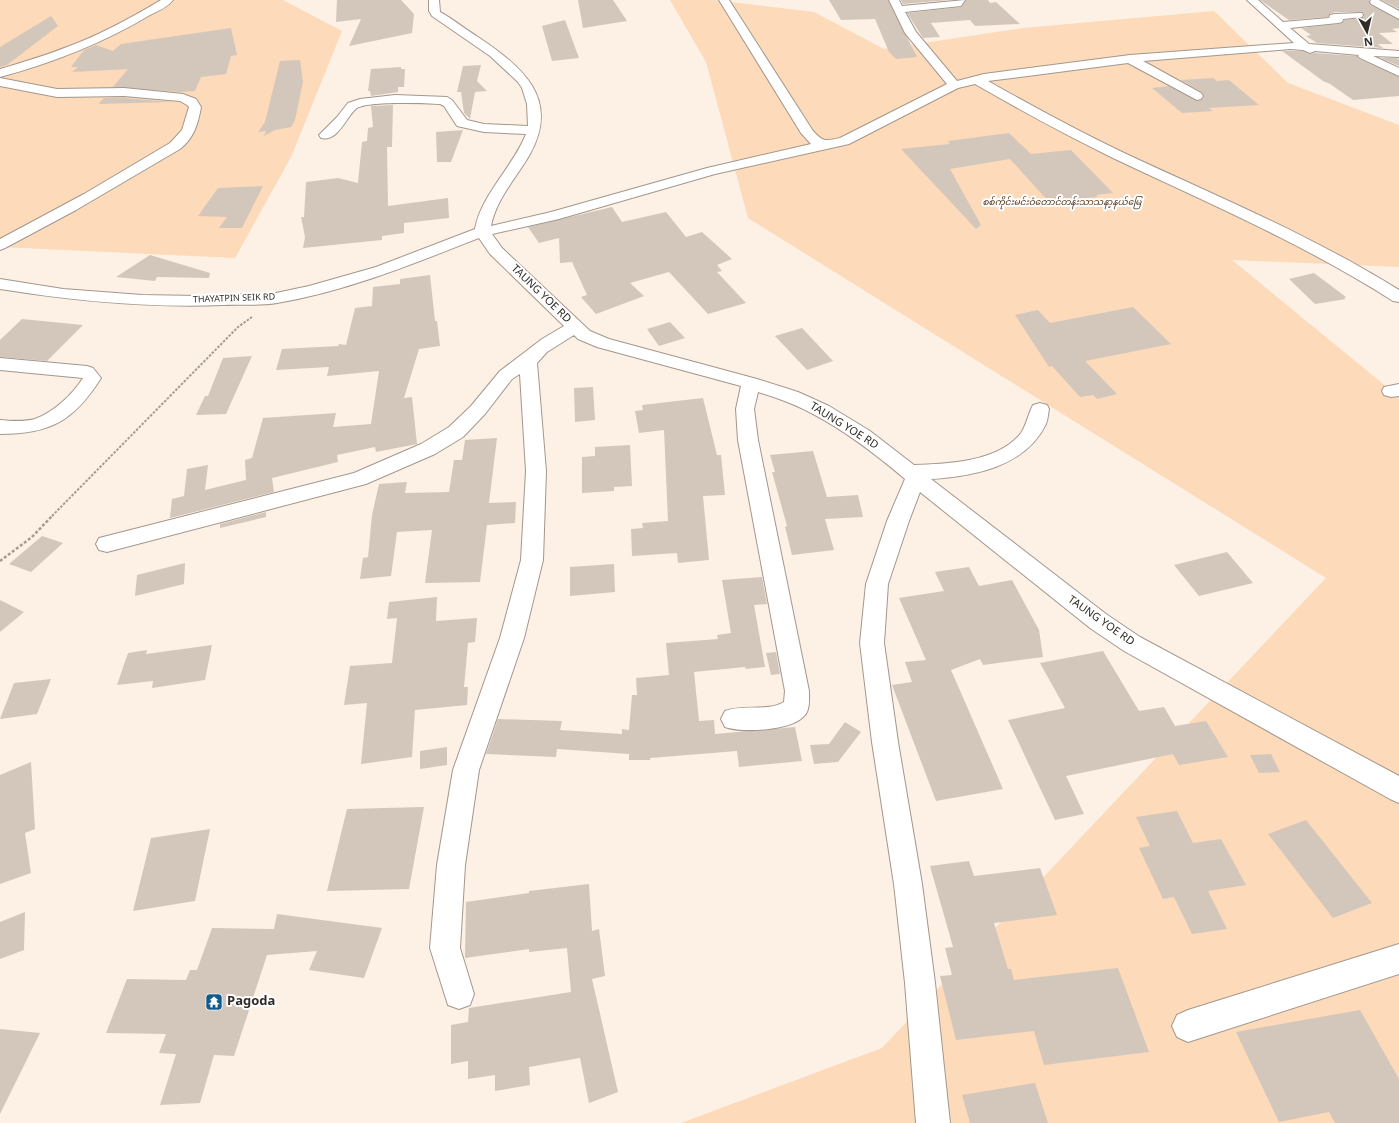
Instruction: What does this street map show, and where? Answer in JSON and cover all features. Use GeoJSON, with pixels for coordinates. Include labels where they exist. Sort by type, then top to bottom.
{"type":"FeatureCollection","features":[{"type":"Feature","properties":{"kind":"street"},"geometry":{"type":"LineString","coordinates":[[0,73],[60,54],[117,29],[168,0]]}},
{"type":"Feature","properties":{"kind":"street"},"geometry":{"type":"LineString","coordinates":[[434,0],[434,11],[436,14],[479,43],[522,79],[528,89],[532,101],[534,114],[533,130],[514,169],[487,212],[483,221],[482,232]]}},
{"type":"Feature","properties":{"kind":"street"},"geometry":{"type":"LineString","coordinates":[[724,0],[808,133],[815,140],[826,146]]}},
{"type":"Feature","properties":{"kind":"street"},"geometry":{"type":"LineString","coordinates":[[954,85],[911,33],[896,4],[953,5],[957,4],[960,0]]}},
{"type":"Feature","properties":{"kind":"street"},"geometry":{"type":"LineString","coordinates":[[1252,0],[1303,45],[1325,59]]}},
{"type":"Feature","properties":{"kind":"street"},"geometry":{"type":"LineString","coordinates":[[1375,2],[1399,16]]}},
{"type":"Feature","properties":{"kind":"street"},"geometry":{"type":"LineString","coordinates":[[1330,8],[1344,7]]}},
{"type":"Feature","properties":{"kind":"street"},"geometry":{"type":"LineString","coordinates":[[47,50],[131,15],[152,10]]}},
{"type":"Feature","properties":{"kind":"street"},"geometry":{"type":"LineString","coordinates":[[1264,10],[1278,10]]}},
{"type":"Feature","properties":{"kind":"street"},"geometry":{"type":"LineString","coordinates":[[1280,25],[1338,20],[1334,17],[1358,15]]}},
{"type":"Feature","properties":{"kind":"street","name":"THAYATPIN SEIK RD"},"geometry":{"type":"LineString","coordinates":[[2,286],[63,294],[142,300],[213,301],[276,298],[312,290],[375,272],[482,232],[554,216],[712,171],[844,141],[954,85],[977,80],[1130,59],[1303,45],[1353,51]]}},
{"type":"Feature","properties":{"kind":"street"},"geometry":{"type":"LineString","coordinates":[[1353,51],[1399,54]]}},
{"type":"Feature","properties":{"kind":"street"},"geometry":{"type":"LineString","coordinates":[[1353,51],[1399,72]]}},
{"type":"Feature","properties":{"kind":"street"},"geometry":{"type":"LineString","coordinates":[[1130,59],[1197,96]]}},
{"type":"Feature","properties":{"kind":"street"},"geometry":{"type":"LineString","coordinates":[[977,80],[1060,126],[1117,155],[1318,249],[1399,297]]}},
{"type":"Feature","properties":{"kind":"street"},"geometry":{"type":"LineString","coordinates":[[0,82],[57,93],[124,92],[183,98],[192,102],[195,107],[193,122],[190,130],[184,138],[174,146],[0,245]]}},
{"type":"Feature","properties":{"kind":"street"},"geometry":{"type":"LineString","coordinates":[[326,135],[342,120],[352,106],[370,101],[395,99],[443,100],[448,102],[462,123],[484,128],[533,130]]}},
{"type":"Feature","properties":{"kind":"street","name":"TAUNG YOE RD"},"geometry":{"type":"LineString","coordinates":[[482,232],[496,251],[584,335],[603,343],[669,362],[751,382],[791,396],[822,410],[863,436],[1098,621],[1132,644],[1399,790]]}},
{"type":"Feature","properties":{"kind":"street"},"geometry":{"type":"LineString","coordinates":[[431,252],[476,252],[504,258]]}},
{"type":"Feature","properties":{"kind":"street"},"geometry":{"type":"LineString","coordinates":[[107,544],[359,478],[428,450],[456,432],[478,410],[506,375],[575,327]]}},
{"type":"Feature","properties":{"kind":"street"},"geometry":{"type":"LineString","coordinates":[[460,994],[445,948],[451,865],[466,770],[512,638],[532,560],[536,471],[534,429],[528,387],[529,358]]}},
{"type":"Feature","properties":{"kind":"street"},"geometry":{"type":"LineString","coordinates":[[0,364],[87,372],[92,378],[86,389],[53,418],[39,424],[26,426],[0,426]]}},
{"type":"Feature","properties":{"kind":"street"},"geometry":{"type":"LineString","coordinates":[[734,719],[780,717],[796,708],[797,691],[748,440],[745,409],[751,382]]}},
{"type":"Feature","properties":{"kind":"street"},"geometry":{"type":"LineString","coordinates":[[933,1123],[920,983],[909,891],[885,742],[872,643],[878,584],[913,475],[958,470],[997,460],[1011,452],[1030,434],[1036,424],[1040,409]]}},
{"type":"Feature","properties":{"kind":"street"},"geometry":{"type":"LineString","coordinates":[[1188,1026],[1399,959]]}},
{"type":"Feature","properties":{"kind":"path"},"geometry":{"type":"LineString","coordinates":[[0,561],[32,537],[238,327],[276,298]]}},
{"type":"Feature","properties":{"kind":"green space"},"geometry":{"type":"Polygon","coordinates":[[[0,0],[283,0],[342,31],[291,157],[235,258],[0,247],[0,0]]]}},
{"type":"Feature","properties":{"kind":"green space","name":"စစ်ကိုင်းမင်းဝံတောင်တန်းသာသနာ့နယ်မြေ"},"geometry":{"type":"Polygon","coordinates":[[[670,0],[713,0],[814,12],[884,49],[1023,28],[1214,11],[1288,83],[1399,125],[1399,267],[1232,260],[1399,397],[1399,1123],[681,1123],[882,1048],[1326,578],[748,218],[706,62],[670,0]]]}},
{"type":"Feature","properties":{"kind":"building"},"geometry":{"type":"Polygon","coordinates":[[[337,0],[401,0],[414,14],[412,33],[349,46],[361,19],[336,22],[337,0]]]}},
{"type":"Feature","properties":{"kind":"building"},"geometry":{"type":"Polygon","coordinates":[[[578,0],[613,0],[627,21],[583,28],[578,0]]]}},
{"type":"Feature","properties":{"kind":"building"},"geometry":{"type":"Polygon","coordinates":[[[829,0],[888,0],[917,57],[896,59],[889,52],[875,19],[841,20],[829,0]]]}},
{"type":"Feature","properties":{"kind":"building"},"geometry":{"type":"Polygon","coordinates":[[[901,0],[949,0],[903,4],[901,0]]]}},
{"type":"Feature","properties":{"kind":"building"},"geometry":{"type":"Polygon","coordinates":[[[966,0],[988,0],[990,3],[996,2],[1020,24],[975,26],[970,20],[931,23],[940,37],[923,38],[907,13],[961,7],[966,0]]]}},
{"type":"Feature","properties":{"kind":"building"},"geometry":{"type":"Polygon","coordinates":[[[1260,0],[1369,0],[1370,5],[1399,20],[1399,28],[1392,29],[1397,32],[1379,33],[1393,44],[1378,44],[1383,48],[1317,43],[1306,36],[1311,35],[1301,28],[1338,24],[1342,23],[1344,20],[1362,18],[1364,16],[1363,12],[1334,12],[1328,17],[1289,20],[1260,0]]]}},
{"type":"Feature","properties":{"kind":"building"},"geometry":{"type":"Polygon","coordinates":[[[1382,0],[1399,0],[1399,9],[1382,0]]]}},
{"type":"Feature","properties":{"kind":"building"},"geometry":{"type":"Polygon","coordinates":[[[51,16],[58,26],[7,65],[0,67],[0,47],[51,16]]]}},
{"type":"Feature","properties":{"kind":"building"},"geometry":{"type":"Polygon","coordinates":[[[565,20],[579,58],[552,61],[542,26],[565,20]]]}},
{"type":"Feature","properties":{"kind":"building"},"geometry":{"type":"Polygon","coordinates":[[[231,28],[237,55],[231,56],[226,74],[201,77],[195,91],[180,92],[113,87],[128,69],[72,72],[78,67],[71,67],[84,50],[96,45],[113,51],[121,44],[231,28]]]}},
{"type":"Feature","properties":{"kind":"building"},"geometry":{"type":"Polygon","coordinates":[[[1282,51],[1303,51],[1309,54],[1315,53],[1357,56],[1359,59],[1399,77],[1399,96],[1353,100],[1330,84],[1323,81],[1282,51]]]}},
{"type":"Feature","properties":{"kind":"building"},"geometry":{"type":"Polygon","coordinates":[[[1380,58],[1397,58],[1399,60],[1399,66],[1380,58]]]}},
{"type":"Feature","properties":{"kind":"building"},"geometry":{"type":"Polygon","coordinates":[[[300,60],[303,82],[295,120],[291,127],[275,130],[264,136],[266,131],[258,132],[265,122],[280,61],[300,60]]]}},
{"type":"Feature","properties":{"kind":"building"},"geometry":{"type":"Polygon","coordinates":[[[481,65],[477,81],[487,91],[475,92],[470,119],[464,113],[461,92],[457,92],[463,66],[481,65]]]}},
{"type":"Feature","properties":{"kind":"building"},"geometry":{"type":"Polygon","coordinates":[[[401,67],[401,69],[405,69],[404,87],[398,87],[398,92],[371,96],[370,91],[368,91],[371,69],[401,67]]]}},
{"type":"Feature","properties":{"kind":"building"},"geometry":{"type":"Polygon","coordinates":[[[1213,78],[1217,81],[1229,80],[1259,105],[1209,108],[1213,111],[1182,113],[1152,88],[1169,86],[1197,101],[1204,97],[1202,92],[1181,80],[1213,78]]]}},
{"type":"Feature","properties":{"kind":"building"},"geometry":{"type":"Polygon","coordinates":[[[104,98],[124,98],[172,102],[98,104],[104,98]]]}},
{"type":"Feature","properties":{"kind":"building"},"geometry":{"type":"Polygon","coordinates":[[[393,105],[392,147],[387,147],[388,206],[448,198],[449,218],[404,223],[404,233],[382,236],[382,240],[303,248],[305,237],[301,217],[304,217],[306,182],[338,178],[358,183],[362,142],[367,141],[368,128],[373,127],[371,106],[393,105]]]}},
{"type":"Feature","properties":{"kind":"building"},"geometry":{"type":"Polygon","coordinates":[[[463,130],[451,162],[437,162],[436,132],[463,130]]]}},
{"type":"Feature","properties":{"kind":"building"},"geometry":{"type":"Polygon","coordinates":[[[1009,133],[1031,154],[1071,150],[1113,193],[1096,195],[1098,197],[1049,202],[1010,159],[950,169],[981,225],[976,229],[901,149],[950,144],[948,141],[1009,133]]]}},
{"type":"Feature","properties":{"kind":"building"},"geometry":{"type":"Polygon","coordinates":[[[263,186],[242,228],[219,228],[227,217],[198,216],[218,188],[263,186]]]}},
{"type":"Feature","properties":{"kind":"building"},"geometry":{"type":"Polygon","coordinates":[[[612,207],[622,222],[666,212],[686,237],[702,232],[732,259],[717,265],[722,271],[717,272],[746,303],[708,314],[669,272],[630,283],[644,296],[596,314],[581,297],[587,295],[572,262],[560,263],[559,238],[539,243],[528,227],[612,207]]]}},
{"type":"Feature","properties":{"kind":"building"},"geometry":{"type":"Polygon","coordinates":[[[150,255],[210,273],[209,278],[157,277],[155,281],[116,277],[150,255]]]}},
{"type":"Feature","properties":{"kind":"building"},"geometry":{"type":"Polygon","coordinates":[[[1314,273],[1346,297],[1344,298],[1346,299],[1315,304],[1289,279],[1314,273]]]}},
{"type":"Feature","properties":{"kind":"building"},"geometry":{"type":"Polygon","coordinates":[[[430,275],[435,321],[437,321],[440,346],[419,349],[404,398],[412,397],[417,444],[376,452],[375,447],[337,455],[338,462],[272,478],[274,492],[170,518],[172,499],[184,496],[187,469],[208,465],[205,490],[246,480],[245,460],[252,458],[263,418],[336,413],[333,427],[371,424],[379,371],[327,376],[329,367],[276,370],[282,349],[338,346],[339,344],[346,345],[355,308],[372,306],[373,287],[400,284],[400,279],[430,275]]]}},
{"type":"Feature","properties":{"kind":"building"},"geometry":{"type":"Polygon","coordinates":[[[1133,307],[1171,344],[1085,361],[1117,394],[1097,399],[1093,395],[1080,397],[1052,366],[1049,367],[1015,315],[1038,310],[1050,323],[1133,307]]]}},
{"type":"Feature","properties":{"kind":"building"},"geometry":{"type":"Polygon","coordinates":[[[22,319],[83,325],[47,361],[0,357],[0,340],[22,319]]]}},
{"type":"Feature","properties":{"kind":"building"},"geometry":{"type":"Polygon","coordinates":[[[670,322],[685,338],[659,346],[647,329],[670,322]]]}},
{"type":"Feature","properties":{"kind":"building"},"geometry":{"type":"Polygon","coordinates":[[[802,328],[833,361],[807,370],[775,336],[802,328]]]}},
{"type":"Feature","properties":{"kind":"building"},"geometry":{"type":"Polygon","coordinates":[[[252,356],[226,414],[196,415],[205,396],[208,396],[223,358],[252,356]]]}},
{"type":"Feature","properties":{"kind":"building"},"geometry":{"type":"Polygon","coordinates":[[[593,387],[595,420],[575,422],[574,388],[593,387]]]}},
{"type":"Feature","properties":{"kind":"building"},"geometry":{"type":"Polygon","coordinates":[[[703,398],[717,455],[721,455],[725,495],[703,496],[709,560],[678,563],[677,553],[632,556],[631,529],[643,528],[642,523],[668,521],[664,430],[639,433],[635,411],[643,410],[642,405],[703,398]]]}},
{"type":"Feature","properties":{"kind":"building"},"geometry":{"type":"Polygon","coordinates":[[[497,438],[489,503],[516,502],[515,523],[487,525],[480,582],[425,583],[432,530],[397,532],[391,576],[360,579],[363,558],[368,557],[372,515],[379,484],[407,482],[405,493],[449,492],[454,460],[462,460],[465,440],[497,438]]]}},
{"type":"Feature","properties":{"kind":"building"},"geometry":{"type":"Polygon","coordinates":[[[630,445],[632,486],[614,487],[614,491],[582,493],[582,457],[595,456],[595,447],[630,445]]]}},
{"type":"Feature","properties":{"kind":"building"},"geometry":{"type":"Polygon","coordinates":[[[813,451],[827,497],[858,495],[863,517],[825,519],[834,550],[792,555],[785,527],[787,526],[772,472],[775,472],[770,455],[813,451]]]}},
{"type":"Feature","properties":{"kind":"building"},"geometry":{"type":"Polygon","coordinates":[[[266,512],[266,517],[220,528],[220,524],[266,512]]]}},
{"type":"Feature","properties":{"kind":"building"},"geometry":{"type":"Polygon","coordinates":[[[42,536],[63,543],[31,572],[9,564],[42,536]]]}},
{"type":"Feature","properties":{"kind":"building"},"geometry":{"type":"Polygon","coordinates":[[[1227,552],[1253,583],[1199,596],[1174,565],[1227,552]]]}},
{"type":"Feature","properties":{"kind":"building"},"geometry":{"type":"Polygon","coordinates":[[[185,563],[184,584],[135,596],[137,575],[185,563]]]}},
{"type":"Feature","properties":{"kind":"building"},"geometry":{"type":"Polygon","coordinates":[[[614,564],[615,592],[570,596],[570,567],[614,564]]]}},
{"type":"Feature","properties":{"kind":"building"},"geometry":{"type":"Polygon","coordinates":[[[969,567],[979,586],[1012,580],[1039,630],[1043,657],[983,665],[980,659],[951,670],[1003,789],[936,801],[892,685],[912,682],[905,662],[926,660],[899,598],[944,591],[935,572],[969,567]]]}},
{"type":"Feature","properties":{"kind":"building"},"geometry":{"type":"Polygon","coordinates":[[[762,577],[767,604],[754,605],[765,667],[746,669],[745,667],[694,672],[699,721],[714,720],[715,734],[795,727],[802,761],[739,767],[737,751],[650,758],[650,760],[629,760],[629,754],[557,749],[556,757],[486,754],[498,719],[562,721],[560,730],[622,734],[622,729],[629,730],[632,695],[637,695],[636,678],[669,675],[666,643],[718,639],[717,635],[731,633],[722,580],[762,577]]]}},
{"type":"Feature","properties":{"kind":"building"},"geometry":{"type":"Polygon","coordinates":[[[437,597],[436,621],[477,618],[475,642],[468,643],[464,687],[468,687],[467,705],[415,710],[412,757],[361,764],[367,703],[344,705],[350,666],[392,663],[397,618],[387,619],[389,602],[437,597]]]}},
{"type":"Feature","properties":{"kind":"building"},"geometry":{"type":"Polygon","coordinates":[[[0,600],[24,612],[0,632],[0,600]]]}},
{"type":"Feature","properties":{"kind":"building"},"geometry":{"type":"Polygon","coordinates":[[[212,645],[205,680],[152,688],[153,681],[117,685],[128,653],[147,650],[146,654],[212,645]]]}},
{"type":"Feature","properties":{"kind":"building"},"geometry":{"type":"Polygon","coordinates":[[[1103,651],[1139,711],[1164,707],[1175,726],[1206,721],[1228,757],[1179,765],[1173,754],[1066,776],[1084,814],[1055,820],[1008,720],[1065,708],[1040,663],[1103,651]]]}},
{"type":"Feature","properties":{"kind":"building"},"geometry":{"type":"Polygon","coordinates":[[[776,652],[780,674],[771,675],[766,653],[776,652]]]}},
{"type":"Feature","properties":{"kind":"building"},"geometry":{"type":"Polygon","coordinates":[[[51,679],[37,714],[0,719],[14,683],[51,679]]]}},
{"type":"Feature","properties":{"kind":"building"},"geometry":{"type":"Polygon","coordinates":[[[845,722],[861,732],[838,762],[814,764],[810,745],[829,744],[845,722]]]}},
{"type":"Feature","properties":{"kind":"building"},"geometry":{"type":"Polygon","coordinates":[[[447,747],[447,765],[420,769],[420,751],[447,747]]]}},
{"type":"Feature","properties":{"kind":"building"},"geometry":{"type":"Polygon","coordinates":[[[1271,754],[1280,772],[1259,773],[1250,755],[1271,754]]]}},
{"type":"Feature","properties":{"kind":"building"},"geometry":{"type":"Polygon","coordinates":[[[31,762],[35,829],[25,833],[31,873],[0,884],[0,775],[31,762]]]}},
{"type":"Feature","properties":{"kind":"building"},"geometry":{"type":"Polygon","coordinates":[[[424,807],[409,889],[327,891],[347,809],[424,807]]]}},
{"type":"Feature","properties":{"kind":"building"},"geometry":{"type":"Polygon","coordinates":[[[1177,811],[1193,843],[1221,839],[1246,885],[1208,891],[1227,929],[1192,934],[1174,897],[1163,899],[1139,848],[1150,846],[1136,817],[1177,811]]]}},
{"type":"Feature","properties":{"kind":"building"},"geometry":{"type":"Polygon","coordinates":[[[1306,820],[1372,903],[1333,918],[1268,834],[1306,820]]]}},
{"type":"Feature","properties":{"kind":"building"},"geometry":{"type":"Polygon","coordinates":[[[210,829],[195,901],[133,911],[151,838],[210,829]]]}},
{"type":"Feature","properties":{"kind":"building"},"geometry":{"type":"Polygon","coordinates":[[[969,861],[974,876],[1040,868],[1057,915],[994,923],[1008,969],[1011,969],[1014,980],[1118,968],[1149,1052],[1044,1065],[1034,1031],[956,1040],[940,976],[952,975],[945,948],[953,947],[930,866],[969,861]]]}},
{"type":"Feature","properties":{"kind":"building"},"geometry":{"type":"Polygon","coordinates":[[[589,884],[592,931],[599,929],[605,976],[592,979],[618,1092],[589,1103],[580,1058],[529,1067],[530,1085],[495,1091],[495,1075],[468,1079],[468,1061],[451,1064],[451,1025],[468,1022],[469,1008],[571,992],[567,948],[529,952],[529,949],[465,958],[466,902],[529,893],[529,891],[589,884]]]}},
{"type":"Feature","properties":{"kind":"building"},"geometry":{"type":"Polygon","coordinates":[[[25,912],[24,950],[0,959],[0,922],[25,912]]]}},
{"type":"Feature","properties":{"kind":"building"},"geometry":{"type":"Polygon","coordinates":[[[277,914],[382,928],[364,978],[309,970],[317,951],[267,955],[234,1056],[214,1055],[200,1103],[160,1105],[176,1054],[159,1053],[166,1034],[106,1033],[127,979],[186,980],[190,970],[197,970],[212,928],[274,929],[277,914]]]}},
{"type":"Feature","properties":{"kind":"building"},"geometry":{"type":"Polygon","coordinates":[[[1360,1010],[1399,1079],[1399,1123],[1335,1123],[1329,1112],[1279,1122],[1236,1032],[1360,1010]]]}},
{"type":"Feature","properties":{"kind":"building"},"geometry":{"type":"Polygon","coordinates":[[[0,1029],[40,1033],[0,1114],[0,1029]]]}},
{"type":"Feature","properties":{"kind":"building"},"geometry":{"type":"Polygon","coordinates":[[[1035,1083],[1048,1123],[970,1123],[962,1095],[1035,1083]]]}},
{"type":"Feature","properties":{"kind":"place","name":"Pagoda"},"geometry":{"type":"Point","coordinates":[214,1002]}}]}
